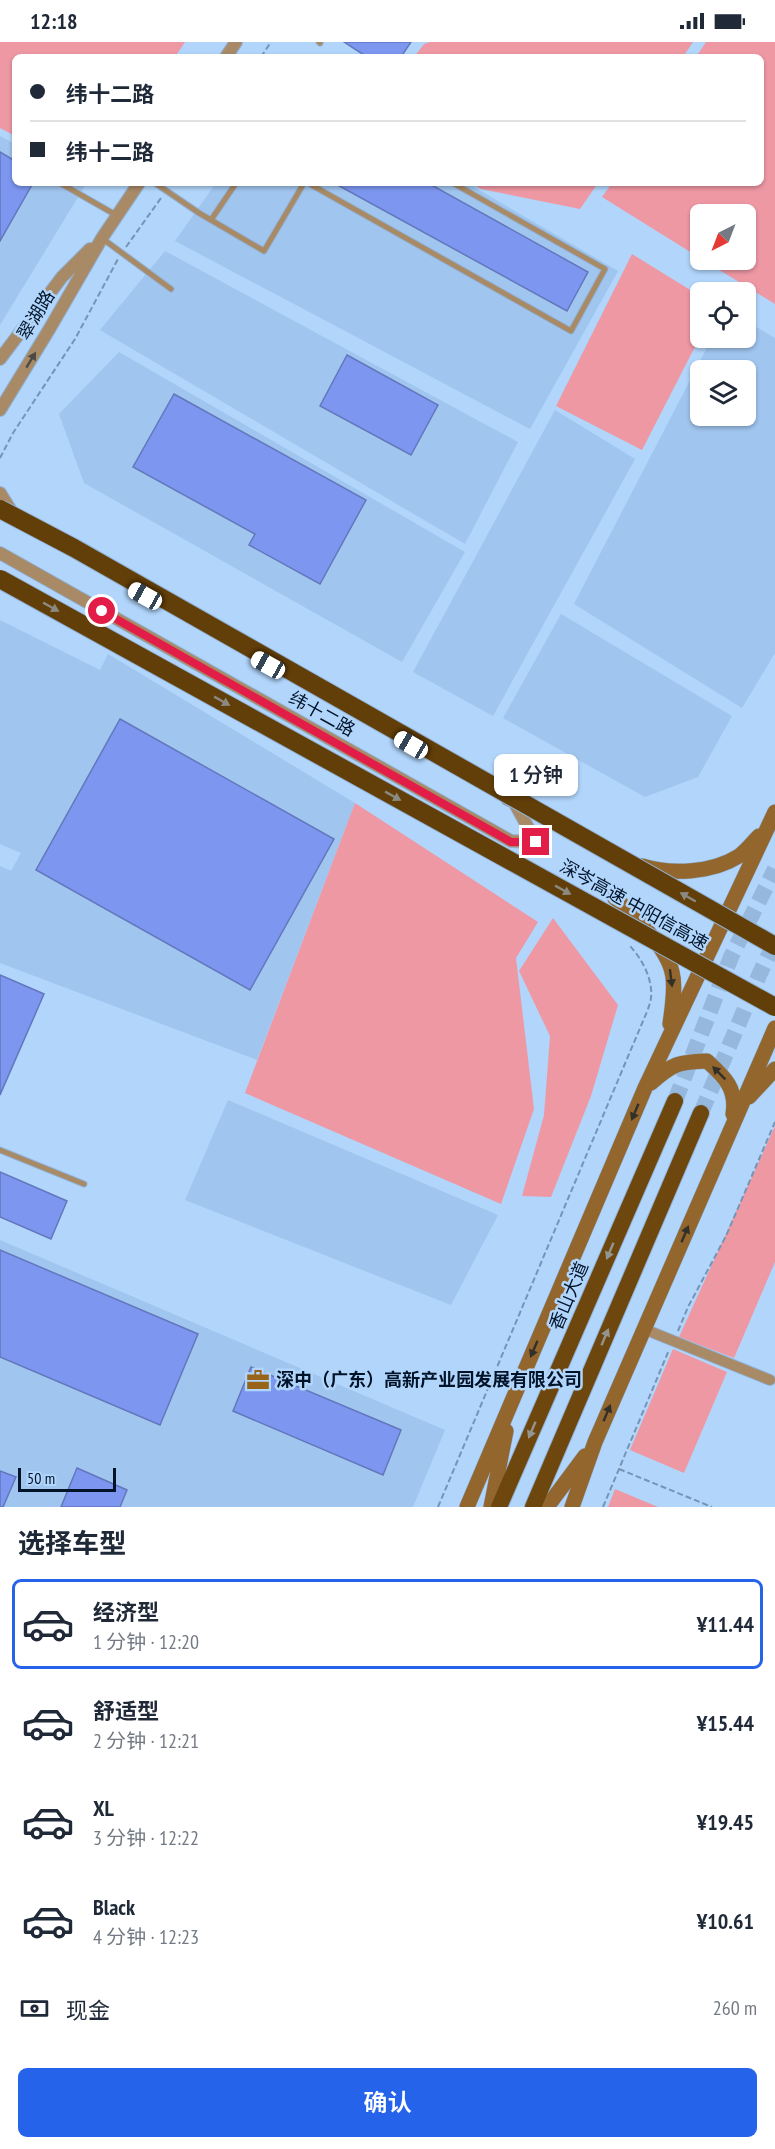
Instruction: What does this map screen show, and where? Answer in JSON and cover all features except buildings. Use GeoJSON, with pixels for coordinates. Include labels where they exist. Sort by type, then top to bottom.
{"type":"FeatureCollection","features":[{"type":"Feature","properties":{"kind":"highway"},"geometry":{"type":"LineString","coordinates":[[0,501],[74,548]]}},
{"type":"Feature","properties":{"kind":"highway"},"geometry":{"type":"LineString","coordinates":[[0,509],[74,548]]}},
{"type":"Feature","properties":{"kind":"highway","name":"深岑高速 中阳信高速"},"geometry":{"type":"LineString","coordinates":[[74,548],[775,946]]}},
{"type":"Feature","properties":{"kind":"highway","name":"深岑高速 中阳信高速"},"geometry":{"type":"LineString","coordinates":[[0,579],[775,1007]]}},
{"type":"Feature","properties":{"kind":"highway","name":"香山大道"},"geometry":{"type":"LineString","coordinates":[[499,1507],[675,1101]]}},
{"type":"Feature","properties":{"kind":"highway"},"geometry":{"type":"LineString","coordinates":[[533,1507],[701,1113]]}},
{"type":"Feature","properties":{"kind":"main road"},"geometry":{"type":"LineString","coordinates":[[466,1507],[645,1088],[773,831],[775,812]]}},
{"type":"Feature","properties":{"kind":"main road"},"geometry":{"type":"LineString","coordinates":[[614,858],[654,870],[681,872],[716,866],[740,855],[773,831]]}},
{"type":"Feature","properties":{"kind":"main road"},"geometry":{"type":"LineString","coordinates":[[615,897],[644,926],[662,951],[672,972],[673,1002],[667,1041]]}},
{"type":"Feature","properties":{"kind":"main road"},"geometry":{"type":"LineString","coordinates":[[572,1507],[595,1442],[775,1028]]}},
{"type":"Feature","properties":{"kind":"main road"},"geometry":{"type":"LineString","coordinates":[[645,1088],[665,1070],[681,1062],[707,1061],[726,1078],[735,1101],[731,1126]]}},
{"type":"Feature","properties":{"kind":"main road"},"geometry":{"type":"LineString","coordinates":[[739,1109],[775,1069]]}},
{"type":"Feature","properties":{"kind":"main road"},"geometry":{"type":"LineString","coordinates":[[491,1507],[511,1402]]}},
{"type":"Feature","properties":{"kind":"main road"},"geometry":{"type":"LineString","coordinates":[[548,1507],[595,1442]]}},
{"type":"Feature","properties":{"kind":"street","name":"翠湖路"},"geometry":{"type":"LineString","coordinates":[[1,411],[102,238],[137,186]]}},
{"type":"Feature","properties":{"kind":"street","name":"翠湖路"},"geometry":{"type":"LineString","coordinates":[[0,359],[62,277],[102,238]]}},
{"type":"Feature","properties":{"kind":"street"},"geometry":{"type":"LineString","coordinates":[[0,493],[22,528]]}},
{"type":"Feature","properties":{"kind":"street"},"geometry":{"type":"LineString","coordinates":[[0,516],[22,528]]}},
{"type":"Feature","properties":{"kind":"street","name":"纬十二路"},"geometry":{"type":"LineString","coordinates":[[0,553],[511,842],[536,842],[513,802],[22,528]]}},
{"type":"Feature","properties":{"kind":"street"},"geometry":{"type":"LineString","coordinates":[[0,564],[21,565]]}},
{"type":"Feature","properties":{"kind":"street"},"geometry":{"type":"LineString","coordinates":[[644,1329],[770,1380]]}},
{"type":"Feature","properties":{"kind":"lane"},"geometry":{"type":"LineString","coordinates":[[65,186],[117,216]]}},
{"type":"Feature","properties":{"kind":"lane"},"geometry":{"type":"LineString","coordinates":[[160,186],[264,251],[304,186]]}},
{"type":"Feature","properties":{"kind":"lane"},"geometry":{"type":"LineString","coordinates":[[211,220],[234,186]]}},
{"type":"Feature","properties":{"kind":"lane"},"geometry":{"type":"LineString","coordinates":[[311,186],[572,331],[605,269],[458,186]]}},
{"type":"Feature","properties":{"kind":"lane"},"geometry":{"type":"LineString","coordinates":[[102,238],[123,251],[171,289]]}},
{"type":"Feature","properties":{"kind":"lane"},"geometry":{"type":"LineString","coordinates":[[0,1150],[84,1184]]}},
{"type":"Feature","properties":{"kind":"path"},"geometry":{"type":"LineString","coordinates":[[0,458],[12,433],[75,339],[123,251],[166,190]]}},
{"type":"Feature","properties":{"kind":"path"},"geometry":{"type":"LineString","coordinates":[[438,1507],[630,1053],[651,998],[649,980],[640,956],[626,941]]}},
{"type":"Feature","properties":{"kind":"path"},"geometry":{"type":"LineString","coordinates":[[603,1507],[688,1307],[726,1236],[775,1122]]}},
{"type":"Feature","properties":{"kind":"path"},"geometry":{"type":"LineString","coordinates":[[619,1469],[712,1507]]}},
{"type":"Feature","properties":{"kind":"shaded area"},"geometry":{"type":"Polygon","coordinates":[[[0,42],[185,42],[177,54],[12,54],[12,134],[0,128],[0,42]]]}},
{"type":"Feature","properties":{"kind":"shaded area"},"geometry":{"type":"Polygon","coordinates":[[[430,42],[693,42],[685,54],[416,54],[424,44],[430,42]]]}},
{"type":"Feature","properties":{"kind":"shaded area"},"geometry":{"type":"Polygon","coordinates":[[[706,42],[775,42],[775,304],[756,292],[756,282],[739,282],[719,270],[756,270],[756,204],[690,204],[690,252],[602,197],[610,186],[764,186],[764,54],[698,54],[706,42]]]}},
{"type":"Feature","properties":{"kind":"shaded area"},"geometry":{"type":"Polygon","coordinates":[[[0,136],[12,142],[12,186],[85,186],[0,325],[0,136]]]}},
{"type":"Feature","properties":{"kind":"shaded area"},"geometry":{"type":"Polygon","coordinates":[[[214,186],[472,186],[618,271],[530,429],[175,241],[214,186]]]}},
{"type":"Feature","properties":{"kind":"shaded area"},"geometry":{"type":"Polygon","coordinates":[[[476,186],[596,186],[580,209],[481,189],[476,186]]]}},
{"type":"Feature","properties":{"kind":"shaded area"},"geometry":{"type":"Polygon","coordinates":[[[165,251],[518,442],[465,544],[100,330],[165,251]]]}},
{"type":"Feature","properties":{"kind":"shaded area"},"geometry":{"type":"Polygon","coordinates":[[[632,254],[690,290],[690,348],[694,348],[642,450],[556,406],[632,254]]]}},
{"type":"Feature","properties":{"kind":"shaded area"},"geometry":{"type":"Polygon","coordinates":[[[756,327],[775,338],[775,653],[742,708],[574,604],[690,380],[690,426],[756,426],[756,360],[701,360],[707,348],[756,348],[756,327]]]}},
{"type":"Feature","properties":{"kind":"shaded area"},"geometry":{"type":"Polygon","coordinates":[[[119,352],[465,552],[402,662],[84,483],[59,414],[119,352]]]}},
{"type":"Feature","properties":{"kind":"shaded area"},"geometry":{"type":"Polygon","coordinates":[[[555,410],[635,459],[493,716],[413,672],[555,410]]]}},
{"type":"Feature","properties":{"kind":"shaded area"},"geometry":{"type":"Polygon","coordinates":[[[561,614],[732,716],[698,777],[645,797],[503,718],[561,614]]]}},
{"type":"Feature","properties":{"kind":"shaded area"},"geometry":{"type":"Polygon","coordinates":[[[0,620],[100,670],[108,654],[355,803],[257,1060],[0,963],[0,866],[11,871],[21,853],[0,844],[0,620]]]}},
{"type":"Feature","properties":{"kind":"shaded area"},"geometry":{"type":"Polygon","coordinates":[[[355,803],[538,922],[516,958],[534,1109],[501,1204],[245,1093],[355,803]]]}},
{"type":"Feature","properties":{"kind":"shaded area"},"geometry":{"type":"Polygon","coordinates":[[[553,918],[618,1005],[591,1096],[551,1197],[522,1196],[544,1115],[550,1036],[519,971],[553,918]]]}},
{"type":"Feature","properties":{"kind":"shaded area"},"geometry":{"type":"Polygon","coordinates":[[[228,1100],[498,1215],[451,1305],[185,1200],[228,1100]]]}},
{"type":"Feature","properties":{"kind":"shaded area"},"geometry":{"type":"Polygon","coordinates":[[[775,1126],[775,1262],[734,1358],[679,1337],[775,1126]]]}},
{"type":"Feature","properties":{"kind":"shaded area"},"geometry":{"type":"Polygon","coordinates":[[[0,1240],[445,1430],[413,1507],[0,1507],[0,1240]]]}},
{"type":"Feature","properties":{"kind":"shaded area"},"geometry":{"type":"Polygon","coordinates":[[[673,1349],[727,1372],[684,1473],[630,1450],[673,1349]]]}},
{"type":"Feature","properties":{"kind":"shaded area"},"geometry":{"type":"Polygon","coordinates":[[[615,1489],[658,1507],[608,1507],[615,1489]]]}},
{"type":"Feature","properties":{"kind":"tunnel"},"geometry":{"type":"LineString","coordinates":[[675,1101],[731,957],[775,869]]}},
{"type":"Feature","properties":{"kind":"tunnel"},"geometry":{"type":"LineString","coordinates":[[701,1113],[775,942]]}},
{"type":"Feature","properties":{"kind":"place","name":"深中（广东）高新产业园发展有限公司"},"geometry":{"type":"Point","coordinates":[258,1380]}},
{"type":"Feature","properties":{"kind":"route"},"geometry":{"type":"LineString","coordinates":[[102,611],[511,842],[536,842]]}}]}
